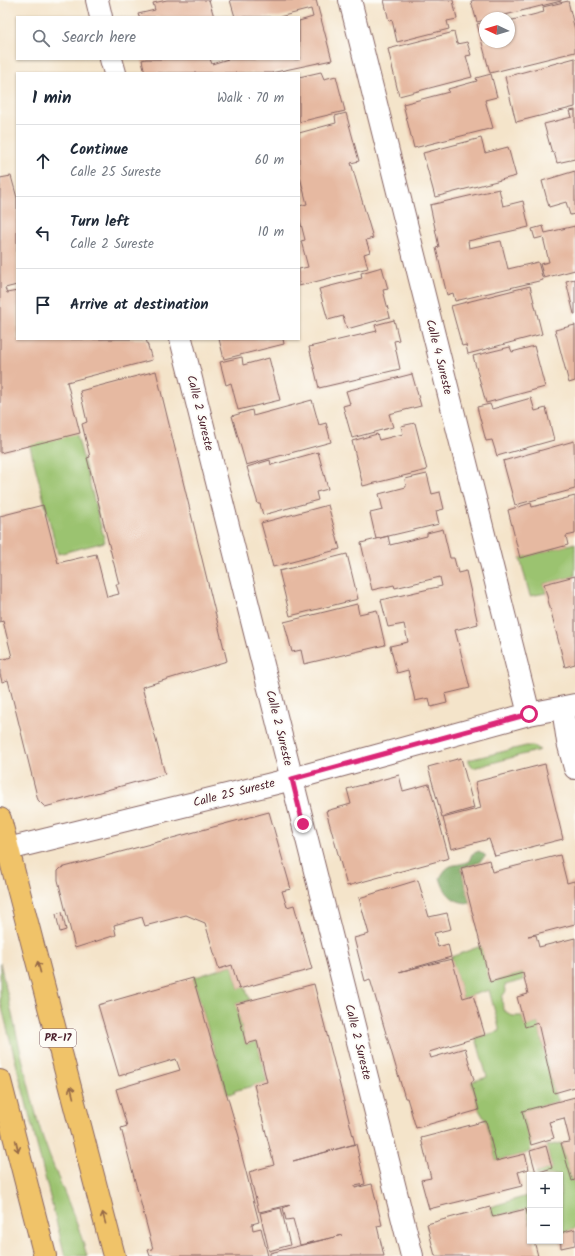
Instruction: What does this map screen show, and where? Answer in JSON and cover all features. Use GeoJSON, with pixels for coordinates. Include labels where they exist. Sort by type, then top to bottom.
{"type":"FeatureCollection","features":[{"type":"Feature","properties":{"kind":"main road","name":"PR-17"},"geometry":{"type":"LineString","coordinates":[[0,819],[4,850],[114,1256]]}},
{"type":"Feature","properties":{"kind":"main road"},"geometry":{"type":"LineString","coordinates":[[0,1081],[45,1256]]}},
{"type":"Feature","properties":{"kind":"street"},"geometry":{"type":"LineString","coordinates":[[97,0],[101,16]]}},
{"type":"Feature","properties":{"kind":"street","name":"Calle 4 Sureste"},"geometry":{"type":"LineString","coordinates":[[350,0],[529,714]]}},
{"type":"Feature","properties":{"kind":"street"},"geometry":{"type":"LineString","coordinates":[[111,60],[115,72]]}},
{"type":"Feature","properties":{"kind":"street","name":"Calle 2 Sureste"},"geometry":{"type":"LineString","coordinates":[[181,340],[412,1256]]}},
{"type":"Feature","properties":{"kind":"street"},"geometry":{"type":"LineString","coordinates":[[569,706],[568,742],[575,768]]}},
{"type":"Feature","properties":{"kind":"street","name":"Calle 25 Sureste"},"geometry":{"type":"LineString","coordinates":[[4,850],[292,779],[529,714],[569,706]]}},
{"type":"Feature","properties":{"kind":"green space"},"geometry":{"type":"Polygon","coordinates":[[[76,431],[105,542],[58,554],[29,443],[76,431]]]}},
{"type":"Feature","properties":{"kind":"green space"},"geometry":{"type":"Polygon","coordinates":[[[575,543],[575,576],[544,584],[546,593],[530,596],[520,558],[575,543]]]}},
{"type":"Feature","properties":{"kind":"green space"},"geometry":{"type":"Polygon","coordinates":[[[526,746],[533,746],[540,750],[473,768],[468,760],[526,746]]]}},
{"type":"Feature","properties":{"kind":"green space"},"geometry":{"type":"Polygon","coordinates":[[[479,851],[486,856],[478,863],[461,868],[470,903],[464,903],[454,899],[444,889],[440,878],[447,869],[453,865],[469,861],[472,854],[479,851]]]}},
{"type":"Feature","properties":{"kind":"green space"},"geometry":{"type":"Polygon","coordinates":[[[481,946],[490,982],[523,973],[524,980],[505,985],[506,991],[502,997],[503,1010],[513,1016],[522,1016],[525,1026],[538,1023],[554,1093],[559,1101],[522,1111],[531,1145],[530,1151],[525,1154],[496,1161],[486,1121],[479,1110],[471,1082],[487,1077],[476,1038],[500,1031],[489,990],[463,998],[451,957],[481,946]]]}},
{"type":"Feature","properties":{"kind":"green space"},"geometry":{"type":"Polygon","coordinates":[[[0,963],[28,1083],[43,1139],[76,1222],[87,1256],[65,1256],[0,1000],[0,963]]]}},
{"type":"Feature","properties":{"kind":"green space"},"geometry":{"type":"Polygon","coordinates":[[[232,965],[239,989],[245,987],[250,1000],[236,1004],[246,1044],[257,1041],[267,1082],[234,1091],[235,1093],[227,1094],[193,978],[232,965]]]}},
{"type":"Feature","properties":{"kind":"green space"},"geometry":{"type":"Polygon","coordinates":[[[561,1143],[572,1181],[575,1182],[575,1229],[563,1232],[563,1172],[539,1172],[552,1168],[546,1146],[561,1143]]]}},
{"type":"Feature","properties":{"kind":"green space"},"geometry":{"type":"Polygon","coordinates":[[[527,1196],[527,1213],[526,1209],[493,1217],[490,1207],[527,1196]]]}},
{"type":"Feature","properties":{"kind":"building"},"geometry":{"type":"Polygon","coordinates":[[[167,0],[209,0],[214,16],[139,16],[138,14],[155,10],[153,3],[167,0]]]}},
{"type":"Feature","properties":{"kind":"building"},"geometry":{"type":"Polygon","coordinates":[[[230,0],[316,0],[332,60],[276,72],[145,72],[142,60],[210,60],[212,64],[225,60],[300,60],[300,21],[313,17],[311,9],[283,16],[235,16],[230,0]]]}},
{"type":"Feature","properties":{"kind":"building"},"geometry":{"type":"Polygon","coordinates":[[[384,0],[453,0],[457,19],[447,21],[449,29],[397,42],[392,20],[389,21],[384,0]]]}},
{"type":"Feature","properties":{"kind":"building"},"geometry":{"type":"Polygon","coordinates":[[[561,0],[515,12],[479,12],[479,22],[477,22],[471,1],[561,0]]]}},
{"type":"Feature","properties":{"kind":"building"},"geometry":{"type":"Polygon","coordinates":[[[568,1],[575,30],[575,52],[490,73],[483,48],[515,48],[515,19],[544,12],[543,7],[568,1]]]}},
{"type":"Feature","properties":{"kind":"building"},"geometry":{"type":"Polygon","coordinates":[[[454,32],[457,44],[467,42],[471,55],[466,56],[472,77],[399,96],[388,49],[454,32]]]}},
{"type":"Feature","properties":{"kind":"building"},"geometry":{"type":"Polygon","coordinates":[[[575,58],[575,107],[516,122],[505,77],[575,58]]]}},
{"type":"Feature","properties":{"kind":"building"},"geometry":{"type":"Polygon","coordinates":[[[321,72],[324,79],[336,76],[345,111],[300,122],[300,77],[321,72]]]}},
{"type":"Feature","properties":{"kind":"building"},"geometry":{"type":"Polygon","coordinates":[[[491,74],[497,97],[485,100],[493,128],[414,148],[403,104],[449,92],[448,89],[477,81],[476,78],[491,74]]]}},
{"type":"Feature","properties":{"kind":"building"},"geometry":{"type":"Polygon","coordinates":[[[575,110],[575,159],[557,163],[554,152],[552,153],[544,124],[572,117],[570,111],[575,110]]]}},
{"type":"Feature","properties":{"kind":"building"},"geometry":{"type":"Polygon","coordinates":[[[346,113],[359,161],[351,163],[373,238],[366,240],[370,252],[364,254],[368,268],[300,286],[300,269],[308,267],[301,241],[305,240],[300,220],[300,206],[307,204],[300,177],[300,133],[336,123],[335,116],[346,113]]]}},
{"type":"Feature","properties":{"kind":"building"},"geometry":{"type":"Polygon","coordinates":[[[481,138],[485,153],[508,147],[516,176],[435,197],[423,153],[481,138]]]}},
{"type":"Feature","properties":{"kind":"building"},"geometry":{"type":"Polygon","coordinates":[[[575,171],[575,214],[570,215],[566,202],[549,207],[542,181],[575,171]]]}},
{"type":"Feature","properties":{"kind":"building"},"geometry":{"type":"Polygon","coordinates":[[[11,176],[16,194],[16,285],[5,288],[7,293],[16,291],[16,340],[146,340],[152,360],[67,382],[80,433],[0,453],[0,178],[11,176]]]}},
{"type":"Feature","properties":{"kind":"building"},"geometry":{"type":"Polygon","coordinates":[[[499,189],[503,206],[523,201],[529,227],[468,241],[469,248],[501,241],[508,269],[538,262],[543,280],[455,301],[453,293],[447,295],[436,248],[439,247],[430,205],[499,189]]]}},
{"type":"Feature","properties":{"kind":"building"},"geometry":{"type":"Polygon","coordinates":[[[543,226],[545,233],[575,226],[575,270],[544,278],[540,264],[549,262],[543,237],[535,239],[532,229],[543,226]]]}},
{"type":"Feature","properties":{"kind":"building"},"geometry":{"type":"Polygon","coordinates":[[[382,267],[388,289],[383,290],[390,317],[347,329],[343,316],[328,320],[319,289],[362,278],[361,273],[382,267]]]}},
{"type":"Feature","properties":{"kind":"building"},"geometry":{"type":"Polygon","coordinates":[[[575,279],[575,314],[574,314],[566,281],[575,279]]]}},
{"type":"Feature","properties":{"kind":"building"},"geometry":{"type":"Polygon","coordinates":[[[530,286],[542,334],[468,354],[466,345],[462,346],[451,306],[530,286]]]}},
{"type":"Feature","properties":{"kind":"building"},"geometry":{"type":"Polygon","coordinates":[[[394,320],[399,340],[394,341],[400,369],[319,388],[309,347],[377,331],[375,325],[394,320]]]}},
{"type":"Feature","properties":{"kind":"building"},"geometry":{"type":"Polygon","coordinates":[[[575,325],[575,381],[569,383],[555,330],[575,325]]]}},
{"type":"Feature","properties":{"kind":"building"},"geometry":{"type":"Polygon","coordinates":[[[219,340],[283,340],[284,344],[224,359],[219,340]]]}},
{"type":"Feature","properties":{"kind":"building"},"geometry":{"type":"Polygon","coordinates":[[[534,346],[545,387],[486,403],[473,356],[510,347],[512,352],[534,346]]]}},
{"type":"Feature","properties":{"kind":"building"},"geometry":{"type":"Polygon","coordinates":[[[242,357],[243,365],[269,358],[280,400],[238,410],[231,383],[226,385],[220,362],[242,357]]]}},
{"type":"Feature","properties":{"kind":"building"},"geometry":{"type":"Polygon","coordinates":[[[156,371],[227,661],[142,687],[165,774],[45,807],[38,800],[8,680],[2,682],[0,674],[0,660],[12,657],[3,621],[0,622],[0,516],[43,505],[58,563],[96,554],[107,597],[119,594],[116,584],[119,584],[87,458],[90,457],[82,424],[87,422],[80,391],[156,371]]]}},
{"type":"Feature","properties":{"kind":"building"},"geometry":{"type":"Polygon","coordinates":[[[412,374],[421,406],[389,414],[393,427],[352,438],[343,406],[350,404],[346,391],[412,374]]]}},
{"type":"Feature","properties":{"kind":"building"},"geometry":{"type":"Polygon","coordinates":[[[531,398],[535,411],[546,408],[554,440],[497,456],[492,440],[486,441],[477,407],[490,404],[492,409],[531,398]]]}},
{"type":"Feature","properties":{"kind":"building"},"geometry":{"type":"Polygon","coordinates":[[[312,400],[319,425],[326,423],[331,442],[246,465],[232,416],[252,410],[253,416],[312,400]]]}},
{"type":"Feature","properties":{"kind":"building"},"geometry":{"type":"Polygon","coordinates":[[[415,423],[427,470],[363,486],[352,441],[377,434],[379,440],[403,434],[401,426],[415,423]]]}},
{"type":"Feature","properties":{"kind":"building"},"geometry":{"type":"Polygon","coordinates":[[[574,441],[575,489],[515,505],[503,461],[574,441]]]}},
{"type":"Feature","properties":{"kind":"building"},"geometry":{"type":"Polygon","coordinates":[[[318,452],[328,489],[316,492],[318,500],[263,515],[260,504],[258,504],[247,467],[270,460],[271,465],[318,452]]]}},
{"type":"Feature","properties":{"kind":"building"},"geometry":{"type":"Polygon","coordinates":[[[427,474],[432,494],[440,492],[444,509],[436,511],[439,524],[376,539],[370,513],[383,510],[379,494],[406,487],[405,479],[427,474]]]}},
{"type":"Feature","properties":{"kind":"building"},"geometry":{"type":"Polygon","coordinates":[[[575,496],[575,534],[566,536],[568,545],[520,558],[508,510],[531,503],[532,507],[575,496]]]}},
{"type":"Feature","properties":{"kind":"building"},"geometry":{"type":"Polygon","coordinates":[[[328,505],[340,549],[273,567],[261,523],[328,505]]]}},
{"type":"Feature","properties":{"kind":"building"},"geometry":{"type":"Polygon","coordinates":[[[443,529],[450,558],[454,558],[458,573],[466,571],[478,624],[455,630],[470,688],[445,694],[447,703],[431,707],[429,698],[415,701],[408,670],[397,673],[390,646],[408,642],[404,624],[388,627],[381,600],[442,586],[440,577],[395,588],[394,585],[372,590],[361,543],[388,536],[390,545],[427,536],[427,533],[443,529]]]}},
{"type":"Feature","properties":{"kind":"building"},"geometry":{"type":"Polygon","coordinates":[[[347,554],[358,599],[290,616],[279,571],[347,554]]]}},
{"type":"Feature","properties":{"kind":"building"},"geometry":{"type":"Polygon","coordinates":[[[575,576],[575,664],[565,667],[544,584],[575,576]]]}},
{"type":"Feature","properties":{"kind":"building"},"geometry":{"type":"Polygon","coordinates":[[[357,604],[359,614],[377,610],[385,645],[304,664],[301,650],[292,652],[284,622],[357,604]]]}},
{"type":"Feature","properties":{"kind":"building"},"geometry":{"type":"Polygon","coordinates":[[[461,758],[474,808],[442,817],[428,767],[461,758]]]}},
{"type":"Feature","properties":{"kind":"building"},"geometry":{"type":"Polygon","coordinates":[[[545,764],[563,839],[495,856],[489,839],[451,849],[443,818],[481,808],[475,782],[545,764]]]}},
{"type":"Feature","properties":{"kind":"building"},"geometry":{"type":"Polygon","coordinates":[[[399,775],[403,791],[429,784],[449,858],[347,886],[326,811],[351,804],[347,789],[399,775]]]}},
{"type":"Feature","properties":{"kind":"building"},"geometry":{"type":"Polygon","coordinates":[[[269,812],[291,889],[282,891],[287,907],[294,905],[312,969],[239,989],[232,965],[219,969],[205,923],[186,915],[145,926],[142,917],[114,925],[116,935],[75,948],[58,880],[58,871],[61,868],[269,812]]]}},
{"type":"Feature","properties":{"kind":"building"},"geometry":{"type":"Polygon","coordinates":[[[560,855],[567,883],[574,881],[575,885],[575,924],[528,936],[536,935],[539,947],[575,938],[575,1087],[554,1093],[538,1023],[525,1027],[517,997],[528,994],[523,973],[490,982],[461,868],[489,860],[492,872],[560,855]]]}},
{"type":"Feature","properties":{"kind":"building"},"geometry":{"type":"Polygon","coordinates":[[[418,880],[429,917],[447,913],[451,929],[434,933],[438,947],[448,944],[451,957],[399,972],[452,959],[463,998],[473,995],[485,1035],[429,1052],[431,1058],[465,1048],[474,1080],[471,1082],[479,1110],[416,1128],[407,1098],[405,1098],[370,979],[365,981],[354,938],[369,934],[359,898],[418,880]]]}},
{"type":"Feature","properties":{"kind":"building"},"geometry":{"type":"Polygon","coordinates":[[[62,912],[66,930],[60,932],[56,914],[62,912]]]}},
{"type":"Feature","properties":{"kind":"building"},"geometry":{"type":"Polygon","coordinates":[[[193,978],[240,1140],[238,1141],[259,1222],[252,1224],[253,1230],[261,1228],[268,1256],[150,1256],[148,1250],[153,1249],[121,1128],[127,1126],[116,1089],[180,1070],[176,1059],[119,1076],[98,1005],[193,978]]]}},
{"type":"Feature","properties":{"kind":"building"},"geometry":{"type":"Polygon","coordinates":[[[314,984],[355,1144],[293,1161],[356,1144],[365,1184],[355,1186],[355,1188],[372,1184],[382,1225],[377,1226],[384,1256],[270,1256],[270,1253],[343,1235],[300,1245],[293,1219],[286,1220],[283,1208],[290,1205],[259,1212],[249,1172],[274,1165],[254,1085],[267,1082],[257,1041],[246,1044],[236,1004],[314,984]]]}},
{"type":"Feature","properties":{"kind":"building"},"geometry":{"type":"Polygon","coordinates":[[[575,1097],[575,1180],[572,1181],[561,1143],[570,1142],[564,1118],[549,1122],[554,1138],[531,1145],[522,1111],[575,1097]]]}},
{"type":"Feature","properties":{"kind":"building"},"geometry":{"type":"Polygon","coordinates":[[[486,1121],[496,1161],[525,1154],[529,1169],[518,1172],[522,1186],[429,1209],[421,1180],[431,1178],[421,1138],[486,1121]]]}},
{"type":"Feature","properties":{"kind":"building"},"geometry":{"type":"Polygon","coordinates":[[[546,1146],[552,1168],[536,1172],[530,1151],[546,1146]]]}},
{"type":"Feature","properties":{"kind":"building"},"geometry":{"type":"Polygon","coordinates":[[[490,1207],[493,1217],[526,1209],[527,1244],[535,1244],[538,1256],[435,1256],[427,1224],[490,1207]]]}},
{"type":"Feature","properties":{"kind":"building"},"geometry":{"type":"Polygon","coordinates":[[[281,1208],[290,1245],[269,1251],[260,1213],[281,1208]]]}},
{"type":"Feature","properties":{"kind":"building"},"geometry":{"type":"Polygon","coordinates":[[[575,1229],[575,1245],[561,1248],[561,1244],[563,1244],[563,1232],[575,1229]]]}},
{"type":"Feature","properties":{"kind":"route"},"geometry":{"type":"LineString","coordinates":[[303,824],[292,779],[529,714]]}}]}
